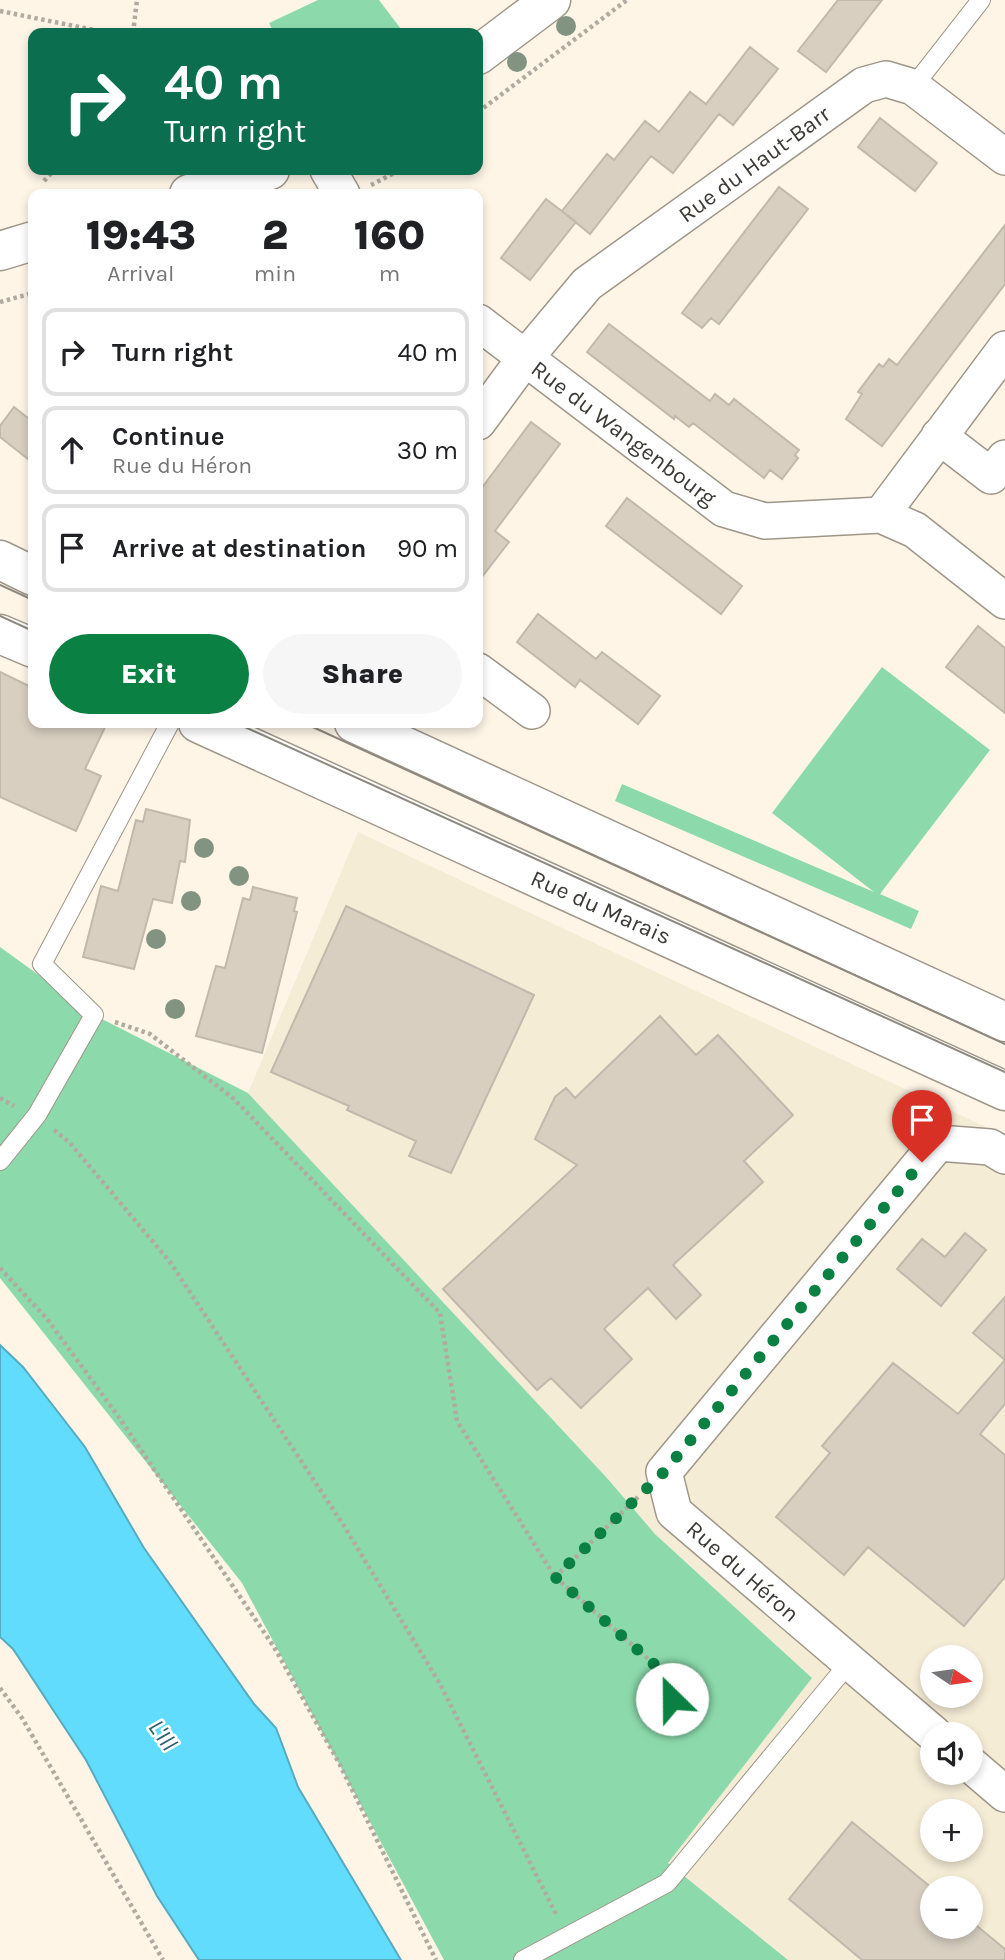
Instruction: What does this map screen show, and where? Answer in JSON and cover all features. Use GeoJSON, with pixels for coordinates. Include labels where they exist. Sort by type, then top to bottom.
{"type":"FeatureCollection","features":[{"type":"Feature","properties":{"kind":"main road"},"geometry":{"type":"LineString","coordinates":[[483,51],[551,0]]}},
{"type":"Feature","properties":{"kind":"main road"},"geometry":{"type":"LineString","coordinates":[[206,189],[253,175]]}},
{"type":"Feature","properties":{"kind":"main road"},"geometry":{"type":"LineString","coordinates":[[0,251],[28,243]]}},
{"type":"Feature","properties":{"kind":"main road"},"geometry":{"type":"LineString","coordinates":[[0,560],[28,574]]}},
{"type":"Feature","properties":{"kind":"main road"},"geometry":{"type":"LineString","coordinates":[[0,634],[28,646]]}},
{"type":"Feature","properties":{"kind":"main road","name":"Rue du Marais"},"geometry":{"type":"LineString","coordinates":[[209,728],[1005,1091]]}},
{"type":"Feature","properties":{"kind":"main road"},"geometry":{"type":"LineString","coordinates":[[365,728],[1005,1021]]}},
{"type":"Feature","properties":{"kind":"street","name":"Rue du Haut-Barr"},"geometry":{"type":"LineString","coordinates":[[483,415],[525,358],[587,284],[864,85],[886,79],[914,88],[1005,157]]}},
{"type":"Feature","properties":{"kind":"street"},"geometry":{"type":"LineString","coordinates":[[335,175],[355,189]]}},
{"type":"Feature","properties":{"kind":"street","name":"Rue du Wangenbourg"},"geometry":{"type":"LineString","coordinates":[[483,326],[724,509],[765,521],[881,515],[915,530],[1005,601]]}},
{"type":"Feature","properties":{"kind":"street"},"geometry":{"type":"LineString","coordinates":[[881,515],[1005,349]]}},
{"type":"Feature","properties":{"kind":"street"},"geometry":{"type":"LineString","coordinates":[[939,436],[991,476],[1005,458]]}},
{"type":"Feature","properties":{"kind":"street"},"geometry":{"type":"LineString","coordinates":[[483,675],[531,711]]}},
{"type":"Feature","properties":{"kind":"street"},"geometry":{"type":"LineString","coordinates":[[664,1472],[938,1143],[990,1147],[1005,1156]]}},
{"type":"Feature","properties":{"kind":"street","name":"Rue du Héron"},"geometry":{"type":"LineString","coordinates":[[664,1472],[674,1512],[920,1722]]}},
{"type":"Feature","properties":{"kind":"street"},"geometry":{"type":"LineString","coordinates":[[983,1775],[1005,1794]]}},
{"type":"Feature","properties":{"kind":"lane"},"geometry":{"type":"LineString","coordinates":[[914,88],[981,0]]}},
{"type":"Feature","properties":{"kind":"lane"},"geometry":{"type":"LineString","coordinates":[[0,1161],[37,1115],[94,1015],[42,964],[167,728]]}},
{"type":"Feature","properties":{"kind":"lane"},"geometry":{"type":"LineString","coordinates":[[523,1960],[566,1940],[667,1883],[849,1663]]}},
{"type":"Feature","properties":{"kind":"path"},"geometry":{"type":"LineString","coordinates":[[134,28],[137,0]]}},
{"type":"Feature","properties":{"kind":"path"},"geometry":{"type":"LineString","coordinates":[[483,108],[627,0]]}},
{"type":"Feature","properties":{"kind":"path"},"geometry":{"type":"LineString","coordinates":[[0,11],[84,28]]}},
{"type":"Feature","properties":{"kind":"path"},"geometry":{"type":"LineString","coordinates":[[44,181],[49,175]]}},
{"type":"Feature","properties":{"kind":"path"},"geometry":{"type":"LineString","coordinates":[[358,189],[389,175]]}},
{"type":"Feature","properties":{"kind":"path"},"geometry":{"type":"LineString","coordinates":[[0,302],[28,294]]}},
{"type":"Feature","properties":{"kind":"path"},"geometry":{"type":"LineString","coordinates":[[94,1015],[150,1034],[234,1098],[440,1313],[457,1421],[555,1577],[671,1679],[673,1718]]}},
{"type":"Feature","properties":{"kind":"path"},"geometry":{"type":"LineString","coordinates":[[0,1098],[37,1115],[69,1142],[170,1262],[344,1526],[440,1684],[566,1940]]}},
{"type":"Feature","properties":{"kind":"path"},"geometry":{"type":"LineString","coordinates":[[0,1268],[47,1320],[118,1416],[274,1647],[339,1763],[436,1960]]}},
{"type":"Feature","properties":{"kind":"path"},"geometry":{"type":"LineString","coordinates":[[555,1577],[664,1472]]}},
{"type":"Feature","properties":{"kind":"path"},"geometry":{"type":"LineString","coordinates":[[0,1688],[22,1718],[163,1960]]}},
{"type":"Feature","properties":{"kind":"shaded area"},"geometry":{"type":"Polygon","coordinates":[[[358,832],[1005,1136],[1005,1960],[788,1960],[668,1863],[811,1677],[655,1534],[607,1478],[248,1093],[358,832]]]}},
{"type":"Feature","properties":{"kind":"green space"},"geometry":{"type":"Polygon","coordinates":[[[318,0],[379,0],[400,28],[272,28],[269,23],[318,0]]]}},
{"type":"Feature","properties":{"kind":"green space"},"geometry":{"type":"Polygon","coordinates":[[[882,667],[990,750],[880,894],[919,911],[911,929],[615,801],[622,784],[874,892],[772,813],[882,667]]]}},
{"type":"Feature","properties":{"kind":"green space"},"geometry":{"type":"Polygon","coordinates":[[[0,947],[94,1015],[248,1093],[607,1478],[655,1534],[812,1678],[668,1863],[788,1960],[444,1960],[242,1583],[0,1278],[0,947]]]}},
{"type":"Feature","properties":{"kind":"water","name":"L'Ill"},"geometry":{"type":"Polygon","coordinates":[[[0,1345],[23,1367],[85,1447],[144,1548],[254,1704],[276,1728],[298,1787],[401,1960],[199,1960],[157,1896],[86,1760],[13,1649],[0,1637],[0,1345]]]}},
{"type":"Feature","properties":{"kind":"building"},"geometry":{"type":"Polygon","coordinates":[[[838,0],[882,0],[826,72],[798,51],[838,0]]]}},
{"type":"Feature","properties":{"kind":"building"},"geometry":{"type":"Polygon","coordinates":[[[750,47],[778,69],[733,125],[719,114],[673,173],[651,156],[590,234],[562,211],[607,154],[614,160],[645,121],[659,132],[690,92],[706,104],[750,47]]]}},
{"type":"Feature","properties":{"kind":"building"},"geometry":{"type":"Polygon","coordinates":[[[880,118],[937,163],[915,191],[858,147],[880,118]]]}},
{"type":"Feature","properties":{"kind":"building"},"geometry":{"type":"Polygon","coordinates":[[[779,187],[808,209],[719,324],[711,318],[702,328],[682,313],[779,187]]]}},
{"type":"Feature","properties":{"kind":"building"},"geometry":{"type":"Polygon","coordinates":[[[546,199],[576,222],[530,280],[501,258],[546,199]]]}},
{"type":"Feature","properties":{"kind":"building"},"geometry":{"type":"Polygon","coordinates":[[[1005,225],[1005,284],[882,446],[846,419],[862,394],[858,392],[879,364],[883,367],[889,359],[897,365],[1005,225]]]}},
{"type":"Feature","properties":{"kind":"building"},"geometry":{"type":"Polygon","coordinates":[[[609,324],[710,401],[715,394],[729,405],[734,399],[799,450],[795,455],[798,458],[782,479],[770,470],[764,478],[693,423],[689,427],[675,416],[674,419],[587,352],[609,324]]]}},
{"type":"Feature","properties":{"kind":"building"},"geometry":{"type":"Polygon","coordinates":[[[14,407],[28,418],[28,459],[0,437],[0,426],[14,407]]]}},
{"type":"Feature","properties":{"kind":"building"},"geometry":{"type":"Polygon","coordinates":[[[531,422],[560,444],[495,531],[509,542],[483,576],[483,486],[531,422]]]}},
{"type":"Feature","properties":{"kind":"building"},"geometry":{"type":"Polygon","coordinates":[[[627,498],[742,586],[721,614],[606,526],[627,498]]]}},
{"type":"Feature","properties":{"kind":"building"},"geometry":{"type":"Polygon","coordinates":[[[538,614],[596,659],[602,652],[660,696],[638,724],[580,680],[575,687],[517,642],[538,614]]]}},
{"type":"Feature","properties":{"kind":"building"},"geometry":{"type":"Polygon","coordinates":[[[978,626],[1005,648],[1005,713],[946,667],[978,626]]]}},
{"type":"Feature","properties":{"kind":"building"},"geometry":{"type":"Polygon","coordinates":[[[0,672],[28,686],[28,728],[105,728],[85,769],[101,776],[76,831],[0,797],[0,672]]]}},
{"type":"Feature","properties":{"kind":"building"},"geometry":{"type":"Polygon","coordinates":[[[146,809],[190,820],[185,862],[180,861],[172,903],[153,899],[134,969],[83,957],[101,886],[118,891],[136,820],[143,822],[146,809]]]}},
{"type":"Feature","properties":{"kind":"building"},"geometry":{"type":"Polygon","coordinates":[[[253,887],[297,898],[294,911],[297,912],[262,1053],[196,1036],[216,966],[225,968],[243,898],[250,900],[253,887]]]}},
{"type":"Feature","properties":{"kind":"building"},"geometry":{"type":"Polygon","coordinates":[[[346,906],[534,995],[451,1173],[409,1156],[416,1141],[347,1110],[349,1106],[271,1072],[346,906]]]}},
{"type":"Feature","properties":{"kind":"building"},"geometry":{"type":"Polygon","coordinates":[[[660,1016],[696,1055],[718,1035],[793,1115],[744,1161],[763,1182],[673,1265],[701,1295],[676,1319],[648,1288],[604,1329],[632,1359],[581,1408],[551,1378],[537,1390],[443,1289],[577,1165],[535,1139],[555,1097],[566,1088],[575,1098],[660,1016]]]}},
{"type":"Feature","properties":{"kind":"building"},"geometry":{"type":"Polygon","coordinates":[[[965,1233],[986,1250],[941,1306],[897,1269],[922,1239],[945,1257],[965,1233]]]}},
{"type":"Feature","properties":{"kind":"building"},"geometry":{"type":"Polygon","coordinates":[[[1005,1297],[1005,1360],[973,1333],[1005,1297]]]}},
{"type":"Feature","properties":{"kind":"building"},"geometry":{"type":"Polygon","coordinates":[[[1005,1360],[1005,1404],[980,1434],[1005,1455],[1005,1577],[964,1626],[868,1547],[844,1575],[776,1517],[830,1453],[822,1446],[893,1363],[958,1414],[1005,1360]]]}},
{"type":"Feature","properties":{"kind":"building"},"geometry":{"type":"Polygon","coordinates":[[[852,1822],[920,1878],[920,1939],[983,1939],[983,1931],[1005,1949],[1005,1960],[862,1960],[789,1899],[852,1822]]]}},
{"type":"Feature","properties":{"kind":"tram line"},"geometry":{"type":"LineString","coordinates":[[0,585],[28,598]]}},
{"type":"Feature","properties":{"kind":"tram line"},"geometry":{"type":"LineString","coordinates":[[0,616],[28,629]]}},
{"type":"Feature","properties":{"kind":"tram line"},"geometry":{"type":"LineString","coordinates":[[247,728],[1005,1072]]}},
{"type":"Feature","properties":{"kind":"tram line"},"geometry":{"type":"LineString","coordinates":[[315,728],[1005,1044]]}},
{"type":"Feature","properties":{"kind":"route"},"geometry":{"type":"LineString","coordinates":[[672,1699],[671,1679],[555,1577],[664,1472],[922,1162]]}}]}
